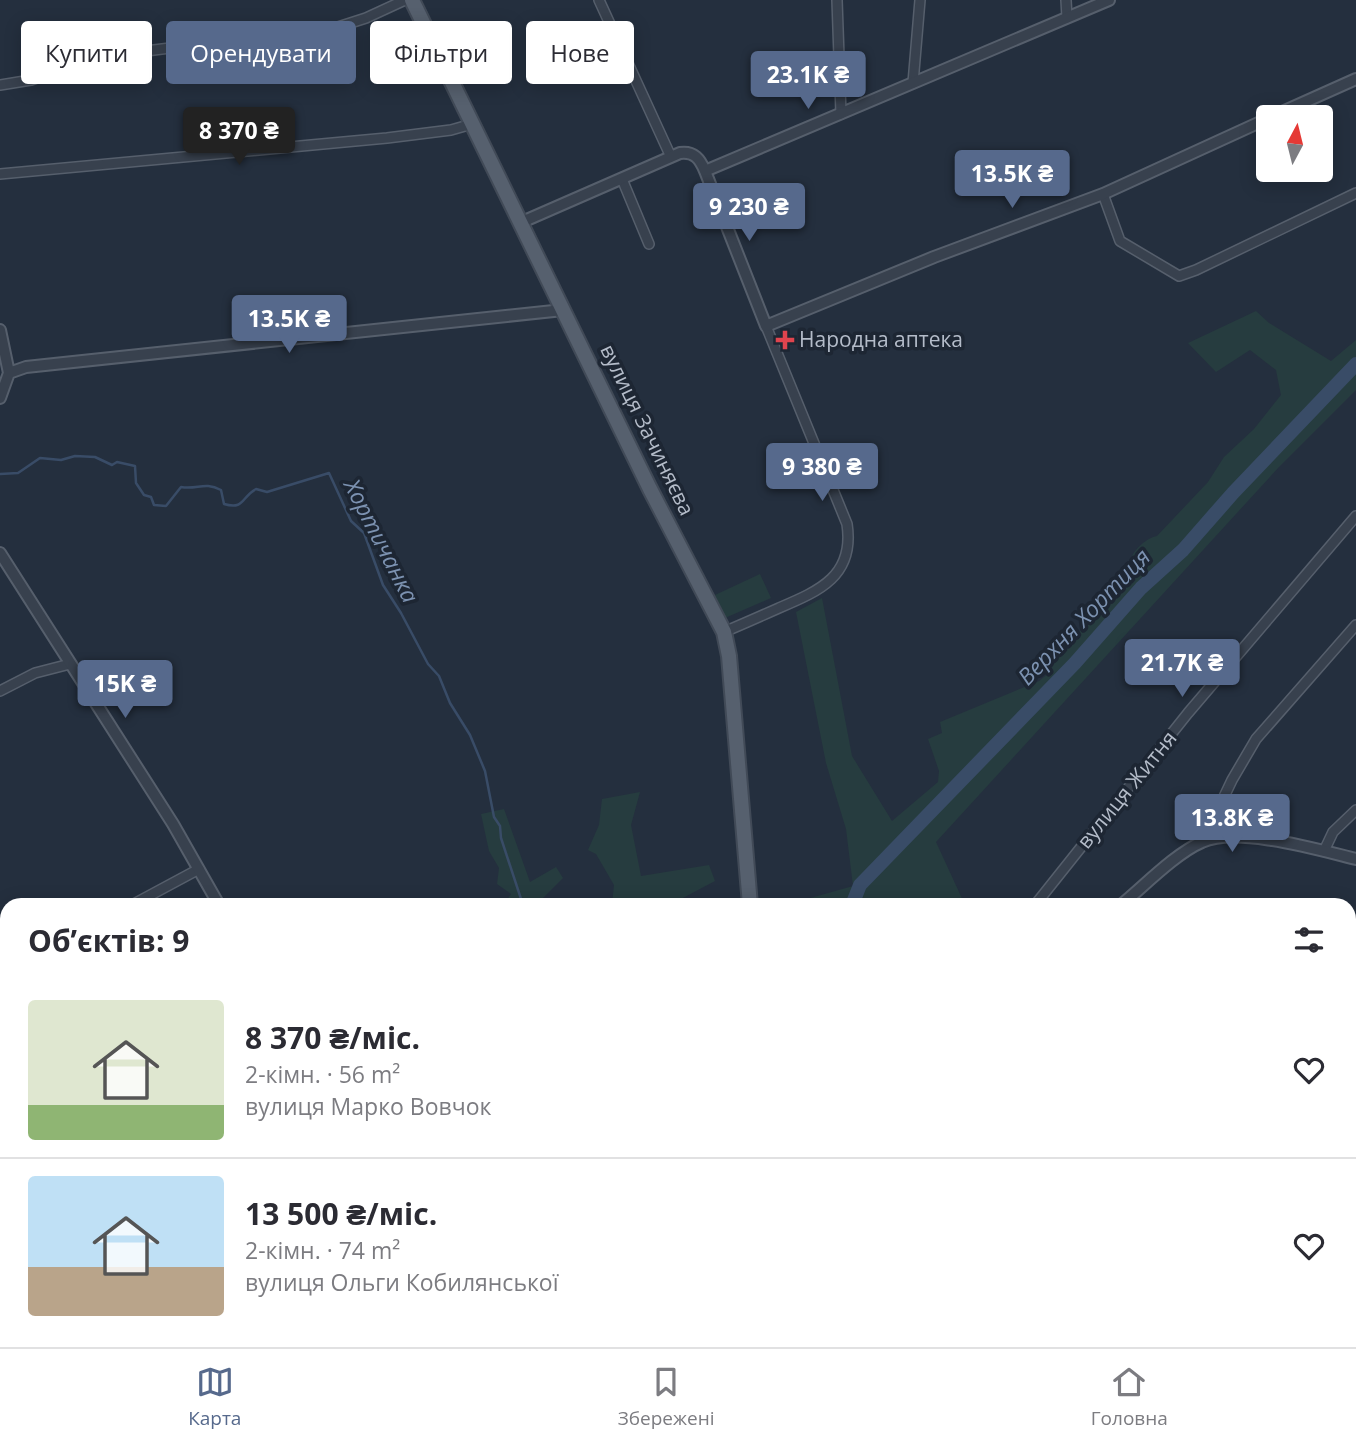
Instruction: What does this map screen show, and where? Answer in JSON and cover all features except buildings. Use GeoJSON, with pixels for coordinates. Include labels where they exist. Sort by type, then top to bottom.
{"type":"FeatureCollection","features":[{"type":"Feature","properties":{"kind":"main road","name":"вулиця Зачиняєва"},"geometry":{"type":"LineString","coordinates":[[412,0],[650,489],[724,632],[729,656],[749,898]]}},
{"type":"Feature","properties":{"kind":"street"},"geometry":{"type":"LineString","coordinates":[[0,85],[31,80],[77,64],[130,53],[338,27],[366,18],[405,0]]}},
{"type":"Feature","properties":{"kind":"street"},"geometry":{"type":"LineString","coordinates":[[599,0],[671,157]]}},
{"type":"Feature","properties":{"kind":"street"},"geometry":{"type":"LineString","coordinates":[[837,0],[841,114]]}},
{"type":"Feature","properties":{"kind":"street"},"geometry":{"type":"LineString","coordinates":[[913,83],[920,0]]}},
{"type":"Feature","properties":{"kind":"street"},"geometry":{"type":"LineString","coordinates":[[1066,0],[1068,18]]}},
{"type":"Feature","properties":{"kind":"street"},"geometry":{"type":"LineString","coordinates":[[705,171],[1109,0]]}},
{"type":"Feature","properties":{"kind":"street"},"geometry":{"type":"LineString","coordinates":[[1299,105],[1356,79]]}},
{"type":"Feature","properties":{"kind":"street"},"geometry":{"type":"LineString","coordinates":[[0,174],[414,135],[472,124]]}},
{"type":"Feature","properties":{"kind":"street"},"geometry":{"type":"LineString","coordinates":[[766,326],[934,257],[1102,194],[1256,124]]}},
{"type":"Feature","properties":{"kind":"street"},"geometry":{"type":"LineString","coordinates":[[522,222],[671,157],[689,153],[699,159],[705,171],[847,524],[846,554],[833,579],[814,593],[724,632]]}},
{"type":"Feature","properties":{"kind":"street"},"geometry":{"type":"LineString","coordinates":[[622,178],[649,244]]}},
{"type":"Feature","properties":{"kind":"street"},"geometry":{"type":"LineString","coordinates":[[1102,194],[1120,241],[1179,276],[1356,192]]}},
{"type":"Feature","properties":{"kind":"street"},"geometry":{"type":"LineString","coordinates":[[9,373],[26,367],[563,310]]}},
{"type":"Feature","properties":{"kind":"street"},"geometry":{"type":"LineString","coordinates":[[0,330],[9,373],[0,398]]}},
{"type":"Feature","properties":{"kind":"street","name":"вулиця Житня"},"geometry":{"type":"LineString","coordinates":[[1041,898],[1188,713],[1356,516]]}},
{"type":"Feature","properties":{"kind":"street"},"geometry":{"type":"LineString","coordinates":[[0,553],[215,898]]}},
{"type":"Feature","properties":{"kind":"street"},"geometry":{"type":"LineString","coordinates":[[1129,898],[1203,841],[1256,739],[1356,625]]}},
{"type":"Feature","properties":{"kind":"street"},"geometry":{"type":"LineString","coordinates":[[0,691],[35,673],[70,664]]}},
{"type":"Feature","properties":{"kind":"street"},"geometry":{"type":"LineString","coordinates":[[1324,851],[1334,832],[1356,810]]}},
{"type":"Feature","properties":{"kind":"street"},"geometry":{"type":"LineString","coordinates":[[1203,841],[1264,838],[1356,859]]}},
{"type":"Feature","properties":{"kind":"street"},"geometry":{"type":"LineString","coordinates":[[145,898],[199,869]]}},
{"type":"Feature","properties":{"kind":"green space"},"geometry":{"type":"Polygon","coordinates":[[[1256,311],[1269,323],[1331,361],[1356,340],[1356,390],[1279,467],[936,842],[962,898],[811,898],[853,886],[846,829],[826,763],[796,612],[822,598],[852,756],[892,821],[938,782],[939,771],[928,739],[942,733],[940,722],[1039,681],[1049,673],[1043,665],[1092,619],[1095,603],[1130,562],[1137,549],[1148,539],[1157,536],[1208,482],[1224,457],[1254,429],[1281,395],[1276,370],[1250,350],[1216,372],[1188,343],[1256,311]]]}},
{"type":"Feature","properties":{"kind":"green space"},"geometry":{"type":"Polygon","coordinates":[[[760,574],[771,598],[725,618],[715,595],[760,574]]]}},
{"type":"Feature","properties":{"kind":"green space"},"geometry":{"type":"Polygon","coordinates":[[[640,792],[631,825],[641,876],[709,865],[715,881],[683,898],[613,898],[614,885],[596,854],[588,850],[599,825],[602,799],[640,792]]]}},
{"type":"Feature","properties":{"kind":"green space"},"geometry":{"type":"Polygon","coordinates":[[[504,809],[530,882],[556,867],[563,878],[543,898],[508,898],[511,894],[497,884],[499,868],[489,851],[481,814],[504,809]]]}},
{"type":"Feature","properties":{"kind":"waterway","name":"Верхня Хортиця"},"geometry":{"type":"LineString","coordinates":[[855,898],[860,885],[1075,663],[1141,588],[1183,550],[1233,493],[1356,364]]}},
{"type":"Feature","properties":{"kind":"waterway","name":"Хортичанка"},"geometry":{"type":"LineString","coordinates":[[0,474],[18,473],[40,458],[61,460],[75,456],[95,457],[112,465],[117,462],[135,466],[136,483],[144,495],[151,497],[154,505],[166,506],[181,487],[215,487],[221,490],[224,504],[236,505],[256,489],[267,492],[329,473],[351,521],[364,533],[383,585],[428,664],[439,676],[450,703],[470,735],[485,771],[494,817],[500,826],[501,838],[521,898]]}},
{"type":"Feature","properties":{"kind":"place","name":"Народна аптека"},"geometry":{"type":"Point","coordinates":[785,340]}}]}
